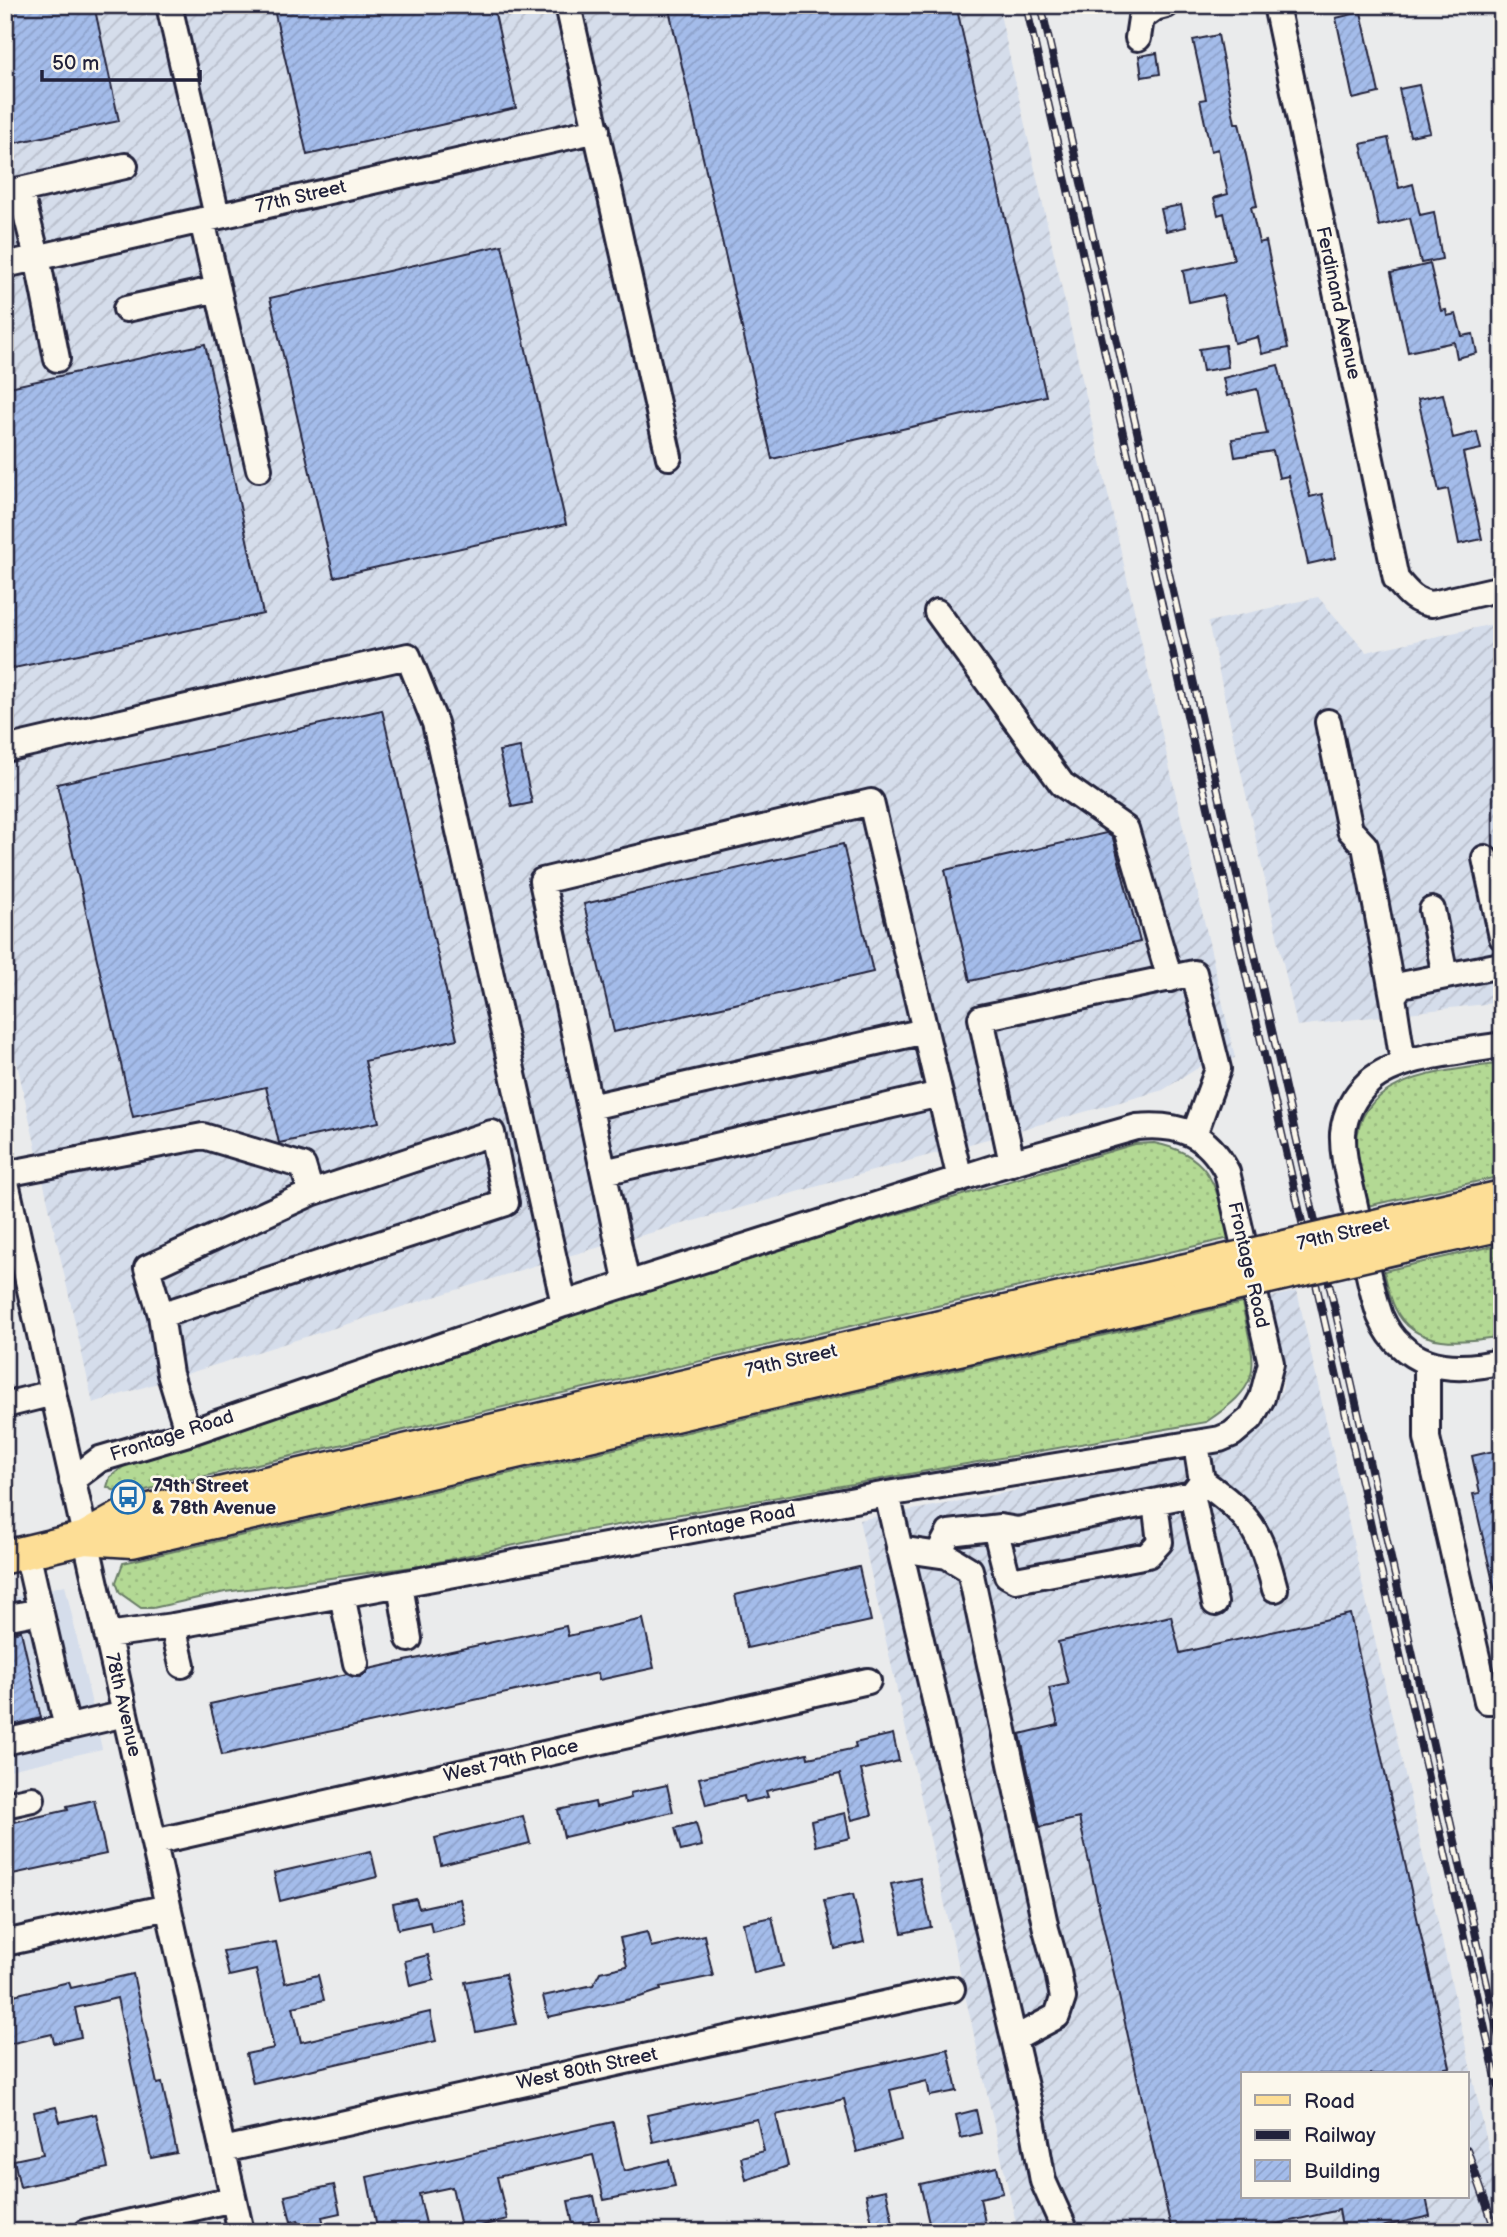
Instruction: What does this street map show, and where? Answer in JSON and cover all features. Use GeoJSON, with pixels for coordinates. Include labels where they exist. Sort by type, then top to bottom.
{"type":"FeatureCollection","features":[{"type":"Feature","properties":{"kind":"main road","name":"79th Street"},"geometry":{"type":"LineString","coordinates":[[16,1554],[85,1538],[124,1516],[1185,1284],[1421,1229],[1502,1197]]}},
{"type":"Feature","properties":{"kind":"main road","name":"79th Street"},"geometry":{"type":"LineString","coordinates":[[1421,1229],[1502,1224]]}},
{"type":"Feature","properties":{"kind":"street"},"geometry":{"type":"LineString","coordinates":[[169,5],[210,218],[218,289],[259,469]]}},
{"type":"Feature","properties":{"kind":"street"},"geometry":{"type":"LineString","coordinates":[[568,5],[669,457]]}},
{"type":"Feature","properties":{"kind":"street"},"geometry":{"type":"LineString","coordinates":[[1138,38],[1141,18],[1155,8],[1166,5]]}},
{"type":"Feature","properties":{"kind":"street","name":"Ferdinand Avenue"},"geometry":{"type":"LineString","coordinates":[[1276,5],[1396,579],[1410,596],[1420,603],[1432,604],[1502,588]]}},
{"type":"Feature","properties":{"kind":"street","name":"77th Street"},"geometry":{"type":"LineString","coordinates":[[5,265],[597,130]]}},
{"type":"Feature","properties":{"kind":"street"},"geometry":{"type":"LineString","coordinates":[[57,359],[37,257],[13,192],[125,166]]}},
{"type":"Feature","properties":{"kind":"street"},"geometry":{"type":"LineString","coordinates":[[126,309],[218,289]]}},
{"type":"Feature","properties":{"kind":"street"},"geometry":{"type":"LineString","coordinates":[[937,612],[1062,784],[1126,829],[1170,979]]}},
{"type":"Feature","properties":{"kind":"street"},"geometry":{"type":"LineString","coordinates":[[5,749],[408,656],[435,723],[565,1304]]}},
{"type":"Feature","properties":{"kind":"street"},"geometry":{"type":"LineString","coordinates":[[1328,722],[1350,830],[1365,846],[1404,1063]]}},
{"type":"Feature","properties":{"kind":"street"},"geometry":{"type":"LineString","coordinates":[[627,1284],[542,881],[871,802],[960,1179]]}},
{"type":"Feature","properties":{"kind":"street"},"geometry":{"type":"LineString","coordinates":[[1485,858],[1502,937]]}},
{"type":"Feature","properties":{"kind":"street"},"geometry":{"type":"LineString","coordinates":[[1432,910],[1445,976]]}},
{"type":"Feature","properties":{"kind":"street"},"geometry":{"type":"LineString","coordinates":[[1393,997],[1401,985],[1496,966],[1502,970]]}},
{"type":"Feature","properties":{"kind":"street"},"geometry":{"type":"LineString","coordinates":[[1012,1163],[981,1018],[1194,974],[1218,1069],[1194,1135]]}},
{"type":"Feature","properties":{"kind":"street"},"geometry":{"type":"LineString","coordinates":[[590,1107],[925,1031]]}},
{"type":"Feature","properties":{"kind":"street"},"geometry":{"type":"LineString","coordinates":[[1502,1045],[1404,1063],[1371,1081],[1357,1095],[1347,1113],[1344,1153],[1381,1316],[1388,1333],[1401,1347],[1427,1362],[1461,1368],[1502,1361]]}},
{"type":"Feature","properties":{"kind":"street"},"geometry":{"type":"LineString","coordinates":[[604,1172],[940,1094]]}},
{"type":"Feature","properties":{"kind":"street","name":"Frontage Road"},"geometry":{"type":"LineString","coordinates":[[72,1480],[100,1459],[188,1433],[565,1304],[960,1179],[1137,1127],[1176,1128],[1194,1135],[1214,1149],[1227,1172],[1271,1363],[1262,1398],[1251,1418],[1232,1434],[1196,1444],[887,1494],[400,1585],[173,1626],[107,1635]]}},
{"type":"Feature","properties":{"kind":"street"},"geometry":{"type":"LineString","coordinates":[[161,1315],[506,1203],[492,1133],[311,1193],[147,1268],[161,1315],[170,1374],[188,1433]]}},
{"type":"Feature","properties":{"kind":"street"},"geometry":{"type":"LineString","coordinates":[[5,1176],[203,1136],[303,1166],[311,1193]]}},
{"type":"Feature","properties":{"kind":"street","name":"78th Avenue"},"geometry":{"type":"LineString","coordinates":[[5,1176],[241,2232]]}},
{"type":"Feature","properties":{"kind":"street"},"geometry":{"type":"LineString","coordinates":[[1427,1362],[1427,1438],[1487,1702],[1502,1701]]}},
{"type":"Feature","properties":{"kind":"street"},"geometry":{"type":"LineString","coordinates":[[5,1405],[53,1393]]}},
{"type":"Feature","properties":{"kind":"street"},"geometry":{"type":"LineString","coordinates":[[1196,1444],[1197,1488],[1215,1603]]}},
{"type":"Feature","properties":{"kind":"street"},"geometry":{"type":"LineString","coordinates":[[938,1554],[949,1534],[995,1528],[1018,1530],[1155,1502],[1197,1488],[1234,1504],[1252,1523],[1275,1589]]}},
{"type":"Feature","properties":{"kind":"street"},"geometry":{"type":"LineString","coordinates":[[887,1494],[1014,2039],[1043,2181],[1066,2232]]}},
{"type":"Feature","properties":{"kind":"street"},"geometry":{"type":"LineString","coordinates":[[995,1528],[1007,1575],[1016,1580],[1148,1555],[1160,1542],[1155,1502]]}},
{"type":"Feature","properties":{"kind":"street"},"geometry":{"type":"LineString","coordinates":[[899,1549],[947,1556],[970,1570],[1063,1998],[1057,2016],[1014,2039]]}},
{"type":"Feature","properties":{"kind":"street"},"geometry":{"type":"LineString","coordinates":[[16,1554],[40,1611],[67,1728]]}},
{"type":"Feature","properties":{"kind":"street"},"geometry":{"type":"LineString","coordinates":[[400,1585],[409,1639]]}},
{"type":"Feature","properties":{"kind":"street"},"geometry":{"type":"LineString","coordinates":[[342,1595],[356,1663]]}},
{"type":"Feature","properties":{"kind":"street"},"geometry":{"type":"LineString","coordinates":[[5,1618],[40,1611]]}},
{"type":"Feature","properties":{"kind":"street"},"geometry":{"type":"LineString","coordinates":[[173,1626],[182,1665]]}},
{"type":"Feature","properties":{"kind":"street","name":"West 79th Place"},"geometry":{"type":"LineString","coordinates":[[154,1842],[869,1681]]}},
{"type":"Feature","properties":{"kind":"street"},"geometry":{"type":"LineString","coordinates":[[5,1742],[125,1714]]}},
{"type":"Feature","properties":{"kind":"street"},"geometry":{"type":"LineString","coordinates":[[5,1805],[32,1799]]}},
{"type":"Feature","properties":{"kind":"street"},"geometry":{"type":"LineString","coordinates":[[5,1943],[169,1907]]}},
{"type":"Feature","properties":{"kind":"street","name":"West 80th Street"},"geometry":{"type":"LineString","coordinates":[[223,2150],[952,1989]]}},
{"type":"Feature","properties":{"kind":"street"},"geometry":{"type":"LineString","coordinates":[[87,2232],[233,2199]]}},
{"type":"Feature","properties":{"kind":"shaded area"},"geometry":{"type":"Polygon","coordinates":[[[5,5],[998,5],[1235,1058],[1201,1066],[1163,1090],[543,1263],[93,1403],[5,1010],[5,5]]]}},
{"type":"Feature","properties":{"kind":"shaded area"},"geometry":{"type":"Polygon","coordinates":[[[1318,597],[1366,652],[1502,622],[1502,1002],[1297,1026],[1208,622],[1318,597]]]}},
{"type":"Feature","properties":{"kind":"shaded area"},"geometry":{"type":"Polygon","coordinates":[[[1297,1291],[1502,2209],[1502,2232],[1018,2232],[859,1520],[1232,1450],[1266,1425],[1283,1387],[1283,1355],[1271,1297],[1297,1291]]]}},
{"type":"Feature","properties":{"kind":"shaded area"},"geometry":{"type":"Polygon","coordinates":[[[65,1585],[102,1749],[5,1771],[5,1600],[65,1585]]]}},
{"type":"Feature","properties":{"kind":"green space"},"geometry":{"type":"Polygon","coordinates":[[[1502,1063],[1502,1176],[1367,1206],[1357,1147],[1360,1123],[1371,1104],[1388,1090],[1409,1081],[1457,1069],[1502,1063]]]}},
{"type":"Feature","properties":{"kind":"green space"},"geometry":{"type":"Polygon","coordinates":[[[1154,1143],[1173,1148],[1200,1164],[1215,1188],[1230,1238],[141,1491],[119,1493],[107,1487],[110,1477],[132,1460],[273,1411],[786,1247],[1135,1144],[1154,1143]]]}},
{"type":"Feature","properties":{"kind":"green space"},"geometry":{"type":"Polygon","coordinates":[[[1502,1244],[1502,1336],[1442,1340],[1427,1337],[1404,1322],[1393,1303],[1384,1271],[1502,1244]]]}},
{"type":"Feature","properties":{"kind":"green space"},"geometry":{"type":"Polygon","coordinates":[[[1242,1303],[1252,1372],[1248,1384],[1239,1396],[1206,1422],[555,1536],[420,1566],[225,1592],[153,1608],[141,1608],[120,1593],[116,1582],[123,1563],[1242,1303]]]}},
{"type":"Feature","properties":{"kind":"building"},"geometry":{"type":"Polygon","coordinates":[[[36,5],[94,5],[119,121],[5,145],[5,12],[36,5]]]}},
{"type":"Feature","properties":{"kind":"building"},"geometry":{"type":"Polygon","coordinates":[[[273,5],[493,5],[516,108],[307,155],[273,5]]]}},
{"type":"Feature","properties":{"kind":"building"},"geometry":{"type":"Polygon","coordinates":[[[668,5],[956,5],[1046,396],[772,459],[668,5]]]}},
{"type":"Feature","properties":{"kind":"building"},"geometry":{"type":"Polygon","coordinates":[[[1361,12],[1379,93],[1353,99],[1336,18],[1361,12]]]}},
{"type":"Feature","properties":{"kind":"building"},"geometry":{"type":"Polygon","coordinates":[[[1218,35],[1235,123],[1239,123],[1257,206],[1251,207],[1259,243],[1266,241],[1288,348],[1262,354],[1258,337],[1234,343],[1223,295],[1189,302],[1183,271],[1234,260],[1224,213],[1218,215],[1214,198],[1228,194],[1218,149],[1211,151],[1200,100],[1206,99],[1193,40],[1218,35]]]}},
{"type":"Feature","properties":{"kind":"building"},"geometry":{"type":"Polygon","coordinates":[[[1157,53],[1160,74],[1142,77],[1139,56],[1157,53]]]}},
{"type":"Feature","properties":{"kind":"building"},"geometry":{"type":"Polygon","coordinates":[[[1419,85],[1430,132],[1410,136],[1399,89],[1419,85]]]}},
{"type":"Feature","properties":{"kind":"building"},"geometry":{"type":"Polygon","coordinates":[[[1388,138],[1399,188],[1413,184],[1420,215],[1434,212],[1442,259],[1421,263],[1410,218],[1379,226],[1361,144],[1388,138]]]}},
{"type":"Feature","properties":{"kind":"building"},"geometry":{"type":"Polygon","coordinates":[[[1181,205],[1186,227],[1166,231],[1161,209],[1181,205]]]}},
{"type":"Feature","properties":{"kind":"building"},"geometry":{"type":"Polygon","coordinates":[[[502,245],[566,524],[334,577],[270,298],[502,245]]]}},
{"type":"Feature","properties":{"kind":"building"},"geometry":{"type":"Polygon","coordinates":[[[1430,264],[1441,311],[1446,310],[1447,316],[1456,314],[1462,336],[1473,334],[1477,353],[1457,358],[1454,342],[1408,352],[1391,273],[1430,264]]]}},
{"type":"Feature","properties":{"kind":"building"},"geometry":{"type":"Polygon","coordinates":[[[205,344],[263,614],[5,670],[5,388],[205,344]]]}},
{"type":"Feature","properties":{"kind":"building"},"geometry":{"type":"Polygon","coordinates":[[[1225,345],[1228,367],[1203,371],[1199,349],[1225,345]]]}},
{"type":"Feature","properties":{"kind":"building"},"geometry":{"type":"Polygon","coordinates":[[[1278,365],[1310,497],[1322,494],[1332,536],[1335,558],[1308,564],[1288,476],[1279,478],[1273,451],[1235,457],[1232,439],[1267,434],[1257,389],[1227,396],[1223,378],[1278,365]]]}},
{"type":"Feature","properties":{"kind":"building"},"geometry":{"type":"Polygon","coordinates":[[[1443,394],[1453,438],[1477,432],[1481,449],[1463,453],[1482,539],[1459,544],[1448,489],[1439,491],[1418,399],[1443,394]]]}},
{"type":"Feature","properties":{"kind":"building"},"geometry":{"type":"Polygon","coordinates":[[[382,710],[457,1039],[365,1061],[379,1122],[279,1143],[266,1087],[133,1117],[57,784],[382,710]]]}},
{"type":"Feature","properties":{"kind":"building"},"geometry":{"type":"Polygon","coordinates":[[[520,747],[532,803],[512,807],[499,751],[520,747]]]}},
{"type":"Feature","properties":{"kind":"building"},"geometry":{"type":"Polygon","coordinates":[[[1106,833],[1113,838],[1140,942],[970,981],[945,870],[1106,833]]]}},
{"type":"Feature","properties":{"kind":"building"},"geometry":{"type":"Polygon","coordinates":[[[843,844],[873,972],[614,1032],[584,904],[843,844]]]}},
{"type":"Feature","properties":{"kind":"building"},"geometry":{"type":"Polygon","coordinates":[[[1502,1449],[1502,1590],[1495,1591],[1473,1494],[1480,1493],[1472,1456],[1502,1449]]]}},
{"type":"Feature","properties":{"kind":"building"},"geometry":{"type":"Polygon","coordinates":[[[859,1567],[871,1621],[747,1648],[735,1595],[859,1567]]]}},
{"type":"Feature","properties":{"kind":"building"},"geometry":{"type":"Polygon","coordinates":[[[1350,1614],[1450,2067],[1426,2072],[1241,2072],[1241,2198],[1426,2198],[1430,2216],[1359,2232],[1343,2232],[1339,2210],[1255,2229],[1255,2232],[1172,2232],[1079,1818],[1040,1827],[1020,1734],[1058,1725],[1049,1688],[1068,1684],[1058,1642],[1171,1616],[1180,1653],[1350,1614]]]}},
{"type":"Feature","properties":{"kind":"building"},"geometry":{"type":"Polygon","coordinates":[[[643,1619],[654,1668],[599,1680],[598,1673],[222,1755],[210,1704],[347,1674],[360,1677],[369,1669],[566,1626],[568,1636],[643,1619]]]}},
{"type":"Feature","properties":{"kind":"building"},"geometry":{"type":"Polygon","coordinates":[[[21,1631],[41,1718],[5,1727],[5,1634],[21,1631]]]}},
{"type":"Feature","properties":{"kind":"building"},"geometry":{"type":"Polygon","coordinates":[[[893,1734],[899,1761],[861,1770],[872,1815],[852,1820],[840,1774],[766,1791],[768,1797],[745,1802],[744,1796],[706,1805],[699,1778],[807,1753],[808,1758],[856,1748],[855,1743],[893,1734]]]}},
{"type":"Feature","properties":{"kind":"building"},"geometry":{"type":"Polygon","coordinates":[[[667,1785],[673,1812],[564,1837],[558,1810],[595,1802],[596,1807],[631,1798],[630,1793],[667,1785]]]}},
{"type":"Feature","properties":{"kind":"building"},"geometry":{"type":"Polygon","coordinates":[[[94,1800],[106,1854],[8,1875],[5,1824],[68,1810],[67,1806],[94,1800]]]}},
{"type":"Feature","properties":{"kind":"building"},"geometry":{"type":"Polygon","coordinates":[[[845,1813],[850,1838],[816,1846],[811,1821],[845,1813]]]}},
{"type":"Feature","properties":{"kind":"building"},"geometry":{"type":"Polygon","coordinates":[[[523,1816],[530,1843],[441,1865],[435,1838],[523,1816]]]}},
{"type":"Feature","properties":{"kind":"building"},"geometry":{"type":"Polygon","coordinates":[[[696,1823],[702,1846],[681,1851],[675,1828],[696,1823]]]}},
{"type":"Feature","properties":{"kind":"building"},"geometry":{"type":"Polygon","coordinates":[[[371,1851],[377,1877],[280,1901],[274,1873],[371,1851]]]}},
{"type":"Feature","properties":{"kind":"building"},"geometry":{"type":"Polygon","coordinates":[[[920,1878],[931,1927],[902,1933],[891,1884],[920,1878]]]}},
{"type":"Feature","properties":{"kind":"building"},"geometry":{"type":"Polygon","coordinates":[[[853,1894],[864,1942],[835,1949],[824,1900],[853,1894]]]}},
{"type":"Feature","properties":{"kind":"building"},"geometry":{"type":"Polygon","coordinates":[[[416,1899],[419,1908],[460,1899],[466,1924],[432,1932],[430,1922],[398,1929],[393,1904],[416,1899]]]}},
{"type":"Feature","properties":{"kind":"building"},"geometry":{"type":"Polygon","coordinates":[[[772,1917],[783,1966],[754,1973],[743,1923],[772,1917]]]}},
{"type":"Feature","properties":{"kind":"building"},"geometry":{"type":"Polygon","coordinates":[[[647,1932],[651,1947],[704,1935],[713,1976],[660,1987],[661,1990],[640,1997],[548,2017],[543,1996],[593,1985],[600,1972],[627,1966],[620,1938],[647,1932]]]}},
{"type":"Feature","properties":{"kind":"building"},"geometry":{"type":"Polygon","coordinates":[[[276,1942],[285,1983],[318,1975],[324,2000],[293,2007],[301,2042],[430,2012],[436,2041],[253,2083],[246,2054],[274,2048],[256,1970],[229,1976],[223,1951],[276,1942]]]}},
{"type":"Feature","properties":{"kind":"building"},"geometry":{"type":"Polygon","coordinates":[[[428,1955],[434,1980],[410,1986],[405,1961],[428,1955]]]}},
{"type":"Feature","properties":{"kind":"building"},"geometry":{"type":"Polygon","coordinates":[[[133,1974],[157,2084],[162,2083],[177,2153],[151,2158],[117,1998],[75,2008],[81,2037],[54,2043],[52,2034],[5,2045],[5,1997],[69,1982],[71,1988],[133,1974]]]}},
{"type":"Feature","properties":{"kind":"building"},"geometry":{"type":"Polygon","coordinates":[[[505,1974],[516,2024],[476,2032],[465,1982],[505,1974]]]}},
{"type":"Feature","properties":{"kind":"building"},"geometry":{"type":"Polygon","coordinates":[[[948,2049],[957,2091],[930,2096],[927,2081],[890,2090],[901,2140],[857,2152],[844,2099],[776,2115],[788,2166],[746,2180],[741,2157],[764,2151],[757,2119],[653,2142],[647,2115],[948,2049]]]}},
{"type":"Feature","properties":{"kind":"building"},"geometry":{"type":"Polygon","coordinates":[[[56,2107],[60,2122],[96,2114],[108,2168],[20,2187],[14,2160],[43,2154],[34,2112],[56,2107]]]}},
{"type":"Feature","properties":{"kind":"building"},"geometry":{"type":"Polygon","coordinates":[[[976,2110],[981,2133],[961,2138],[956,2115],[976,2110]]]}},
{"type":"Feature","properties":{"kind":"building"},"geometry":{"type":"Polygon","coordinates":[[[613,2122],[624,2171],[669,2160],[675,2186],[604,2200],[593,2155],[497,2177],[507,2219],[462,2231],[452,2187],[419,2194],[428,2232],[378,2232],[367,2177],[613,2122]]]}},
{"type":"Feature","properties":{"kind":"building"},"geometry":{"type":"Polygon","coordinates":[[[997,2167],[1003,2193],[980,2198],[987,2232],[931,2232],[920,2184],[997,2167]]]}},
{"type":"Feature","properties":{"kind":"building"},"geometry":{"type":"Polygon","coordinates":[[[334,2185],[340,2213],[322,2217],[326,2232],[301,2232],[298,2220],[291,2222],[285,2196],[334,2185]]]}},
{"type":"Feature","properties":{"kind":"building"},"geometry":{"type":"Polygon","coordinates":[[[886,2190],[895,2232],[874,2232],[866,2194],[886,2190]]]}},
{"type":"Feature","properties":{"kind":"building"},"geometry":{"type":"Polygon","coordinates":[[[594,2196],[599,2220],[573,2225],[568,2201],[594,2196]]]}},
{"type":"Feature","properties":{"kind":"railway"},"geometry":{"type":"LineString","coordinates":[[1026,5],[1502,2104]]}},
{"type":"Feature","properties":{"kind":"railway"},"geometry":{"type":"LineString","coordinates":[[1041,5],[1502,2051]]}},
{"type":"Feature","properties":{"kind":"railway"},"geometry":{"type":"LineString","coordinates":[[1468,2152],[1496,2232]]}},
{"type":"Feature","properties":{"kind":"place","name":"79th Street & 78th Avenue"},"geometry":{"type":"Point","coordinates":[128,1497]}}]}
